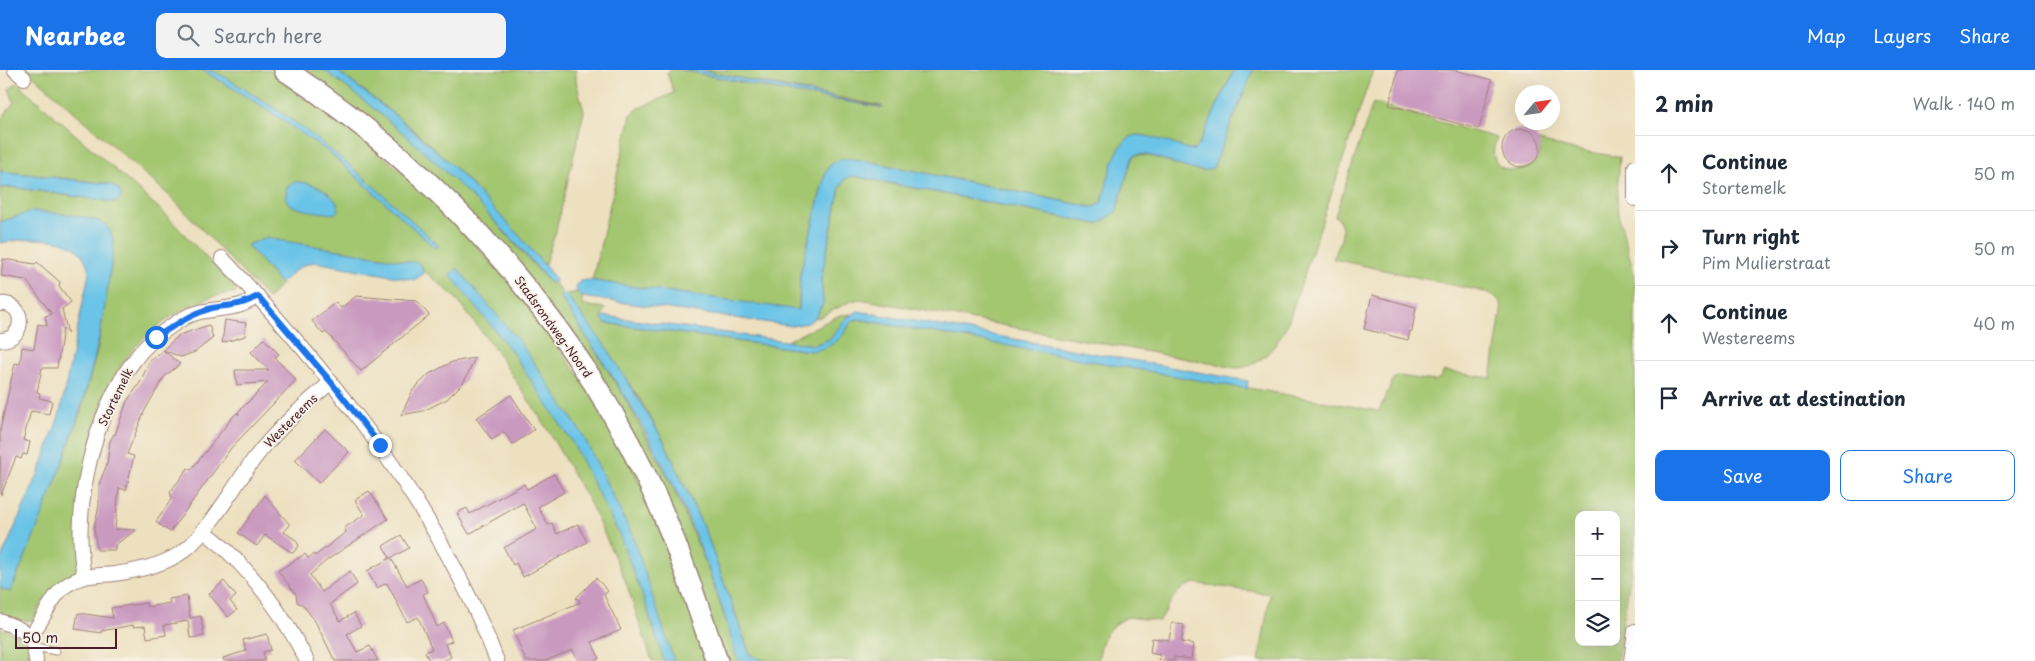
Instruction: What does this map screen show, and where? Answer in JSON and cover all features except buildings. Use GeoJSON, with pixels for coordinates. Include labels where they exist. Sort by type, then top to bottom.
{"type":"FeatureCollection","features":[{"type":"Feature","properties":{"kind":"main road","name":"Stadsrondweg-Noord"},"geometry":{"type":"LineString","coordinates":[[285,70],[367,128],[432,186],[488,244],[532,296],[570,348],[623,433],[660,507],[686,568],[717,661]]}},
{"type":"Feature","properties":{"kind":"street"},"geometry":{"type":"LineString","coordinates":[[1635,167],[1635,199]]}},
{"type":"Feature","properties":{"kind":"street"},"geometry":{"type":"LineString","coordinates":[[222,258],[258,296],[331,382],[380,445],[415,498],[455,568],[498,661]]}},
{"type":"Feature","properties":{"kind":"street","name":"Stortemelk"},"geometry":{"type":"LineString","coordinates":[[84,576],[81,557],[81,508],[89,465],[102,421],[136,358],[156,337],[184,318],[213,308],[241,305],[258,296]]}},
{"type":"Feature","properties":{"kind":"street"},"geometry":{"type":"LineString","coordinates":[[0,304],[10,305],[15,308],[21,320],[18,332],[0,342]]}},
{"type":"Feature","properties":{"kind":"street","name":"Westereems"},"geometry":{"type":"LineString","coordinates":[[34,648],[40,625],[49,606],[63,588],[84,576],[116,574],[160,563],[185,550],[203,530],[255,457],[299,409],[331,382]]}},
{"type":"Feature","properties":{"kind":"street"},"geometry":{"type":"LineString","coordinates":[[203,530],[230,552],[263,589],[308,661]]}},
{"type":"Feature","properties":{"kind":"street"},"geometry":{"type":"LineString","coordinates":[[0,621],[20,629],[34,648]]}},
{"type":"Feature","properties":{"kind":"street"},"geometry":{"type":"LineString","coordinates":[[1631,661],[1635,631]]}},
{"type":"Feature","properties":{"kind":"lane"},"geometry":{"type":"LineString","coordinates":[[34,648],[56,651]]}},
{"type":"Feature","properties":{"kind":"green space"},"geometry":{"type":"Polygon","coordinates":[[[27,70],[271,70],[305,92],[431,196],[508,280],[585,384],[647,496],[708,661],[652,661],[625,580],[591,505],[543,422],[494,348],[454,296],[423,270],[251,243],[247,245],[281,284],[268,299],[173,199],[27,70]],[[326,192],[298,208],[315,211],[338,204],[326,192]]]}},
{"type":"Feature","properties":{"kind":"green space"},"geometry":{"type":"Polygon","coordinates":[[[298,70],[324,70],[382,113],[470,194],[550,283],[553,281],[563,294],[561,297],[622,393],[669,479],[706,563],[740,661],[726,661],[559,319],[298,70]]]}},
{"type":"Feature","properties":{"kind":"green space"},"geometry":{"type":"Polygon","coordinates":[[[336,70],[576,70],[576,81],[584,112],[556,231],[544,266],[486,200],[436,149],[336,70]]]}},
{"type":"Feature","properties":{"kind":"green space"},"geometry":{"type":"Polygon","coordinates":[[[671,70],[682,70],[794,93],[882,106],[699,70],[1234,70],[1198,146],[1194,150],[1139,135],[1114,160],[1102,202],[1097,206],[1091,207],[945,177],[830,165],[826,171],[800,274],[799,311],[592,281],[631,115],[639,108],[674,93],[667,73],[671,70]]]}},
{"type":"Feature","properties":{"kind":"green space"},"geometry":{"type":"Polygon","coordinates":[[[1253,70],[1373,70],[1289,320],[1275,345],[1254,363],[1246,367],[1236,368],[860,299],[851,301],[818,318],[816,317],[823,302],[821,279],[840,187],[846,178],[853,176],[1098,224],[1116,212],[1132,158],[1136,155],[1151,156],[1196,170],[1213,168],[1253,70]]]}},
{"type":"Feature","properties":{"kind":"green space"},"geometry":{"type":"Polygon","coordinates":[[[17,83],[162,211],[238,291],[207,299],[181,311],[148,335],[123,362],[107,392],[96,425],[89,460],[85,496],[80,571],[64,580],[46,597],[34,620],[19,621],[0,613],[0,588],[11,592],[81,411],[98,347],[113,241],[110,231],[103,224],[93,219],[33,211],[0,222],[0,188],[12,187],[113,202],[120,199],[110,184],[0,171],[0,121],[14,102],[9,89],[17,83]]]}},
{"type":"Feature","properties":{"kind":"green space"},"geometry":{"type":"Polygon","coordinates":[[[1373,103],[1497,138],[1494,154],[1497,164],[1506,169],[1517,170],[1528,167],[1537,161],[1540,151],[1536,140],[1570,149],[1620,157],[1617,193],[1618,214],[1635,276],[1635,545],[1620,642],[1620,511],[1575,511],[1575,646],[1619,646],[1617,661],[1259,661],[1270,594],[1194,583],[1180,591],[1172,599],[1159,621],[1128,617],[1114,625],[1103,639],[1098,661],[766,661],[750,655],[708,538],[665,443],[639,398],[566,294],[577,292],[582,297],[582,305],[605,308],[602,316],[606,323],[810,351],[845,332],[851,322],[858,319],[1379,411],[1394,378],[1398,376],[1435,381],[1441,377],[1444,371],[1491,378],[1502,305],[1497,298],[1485,292],[1333,259],[1342,237],[1339,220],[1335,216],[1373,103]]]}},
{"type":"Feature","properties":{"kind":"green space"},"geometry":{"type":"Polygon","coordinates":[[[851,314],[830,339],[814,345],[787,341],[840,315],[851,314]]]}},
{"type":"Feature","properties":{"kind":"green space"},"geometry":{"type":"Polygon","coordinates":[[[0,628],[21,636],[30,647],[28,661],[0,661],[0,628]]]}},
{"type":"Feature","properties":{"kind":"water"},"geometry":{"type":"Polygon","coordinates":[[[202,70],[213,72],[228,79],[295,123],[345,161],[439,246],[435,248],[330,153],[257,103],[202,70]]]}},
{"type":"Feature","properties":{"kind":"water"},"geometry":{"type":"Polygon","coordinates":[[[324,70],[336,70],[396,116],[450,163],[516,232],[556,279],[551,284],[499,225],[443,170],[385,118],[324,70]]]}},
{"type":"Feature","properties":{"kind":"water"},"geometry":{"type":"Polygon","coordinates":[[[682,70],[699,70],[884,108],[794,93],[682,70]]]}},
{"type":"Feature","properties":{"kind":"water"},"geometry":{"type":"Polygon","coordinates":[[[1234,70],[1253,70],[1213,168],[1196,170],[1155,157],[1136,155],[1132,158],[1116,212],[1098,224],[853,176],[846,178],[840,187],[821,279],[823,303],[816,317],[808,323],[792,326],[582,297],[577,292],[576,287],[580,281],[588,280],[799,310],[800,274],[826,171],[836,161],[842,159],[862,160],[1091,207],[1097,206],[1102,202],[1113,161],[1118,151],[1130,137],[1145,136],[1194,150],[1198,146],[1234,70]]]}},
{"type":"Feature","properties":{"kind":"water"},"geometry":{"type":"Polygon","coordinates":[[[0,171],[110,184],[119,190],[122,196],[117,202],[113,202],[12,187],[0,188],[0,171]]]}},
{"type":"Feature","properties":{"kind":"water"},"geometry":{"type":"Polygon","coordinates":[[[294,182],[308,183],[321,188],[333,197],[339,210],[334,214],[307,210],[288,203],[286,199],[287,187],[294,182]]]}},
{"type":"Feature","properties":{"kind":"water"},"geometry":{"type":"Polygon","coordinates":[[[33,211],[83,217],[101,222],[110,231],[113,251],[103,318],[84,399],[57,477],[10,592],[0,588],[0,561],[40,470],[60,413],[89,273],[85,259],[77,250],[67,244],[54,240],[40,239],[0,243],[0,222],[33,211]]]}},
{"type":"Feature","properties":{"kind":"water"},"geometry":{"type":"Polygon","coordinates":[[[266,238],[418,263],[422,266],[423,274],[414,280],[315,262],[301,267],[281,284],[247,245],[266,238]]]}},
{"type":"Feature","properties":{"kind":"water"},"geometry":{"type":"Polygon","coordinates":[[[457,268],[519,341],[583,435],[633,537],[674,661],[664,661],[647,608],[619,534],[572,442],[510,349],[450,275],[457,268]]]}},
{"type":"Feature","properties":{"kind":"water"},"geometry":{"type":"Polygon","coordinates":[[[566,294],[607,348],[665,443],[708,538],[750,655],[766,661],[740,661],[736,656],[719,599],[687,515],[661,461],[627,400],[560,297],[566,294]]]}},
{"type":"Feature","properties":{"kind":"water"},"geometry":{"type":"Polygon","coordinates":[[[858,311],[1248,381],[1247,389],[858,319],[850,324],[842,336],[833,344],[822,349],[810,351],[605,323],[602,318],[604,316],[814,345],[830,339],[846,318],[858,311]]]}},
{"type":"Feature","properties":{"kind":"route"},"geometry":{"type":"LineString","coordinates":[[156,337],[184,318],[213,308],[241,305],[258,296],[331,382],[380,445]]}}]}
